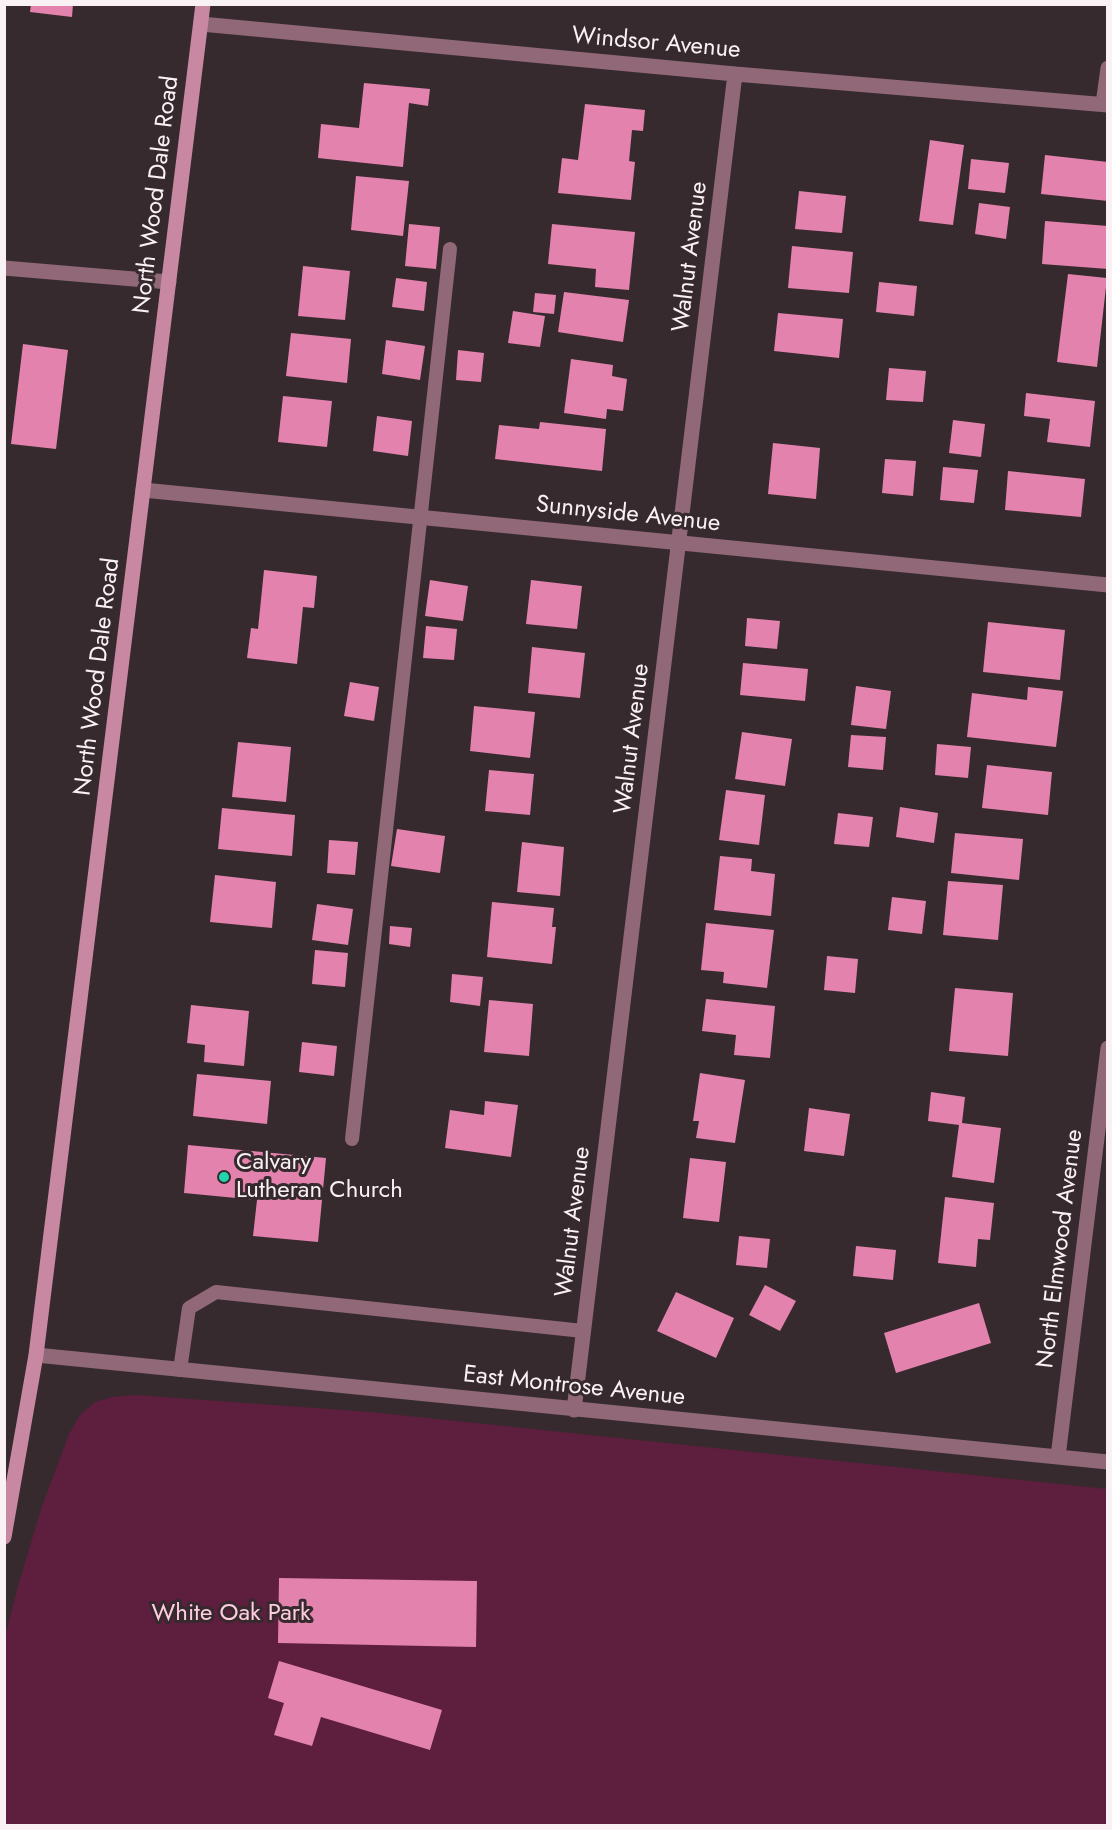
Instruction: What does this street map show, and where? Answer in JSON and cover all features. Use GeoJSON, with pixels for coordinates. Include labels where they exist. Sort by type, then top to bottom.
{"type":"FeatureCollection","features":[{"type":"Feature","properties":{"kind":"main road","name":"North Wood Dale Road"},"geometry":{"type":"LineString","coordinates":[[4,1537],[36,1356],[203,4]]}},
{"type":"Feature","properties":{"kind":"street","name":"Windsor Avenue"},"geometry":{"type":"LineString","coordinates":[[201,24],[735,74],[1105,104]]}},
{"type":"Feature","properties":{"kind":"street"},"geometry":{"type":"LineString","coordinates":[[1105,104],[1107,68]]}},
{"type":"Feature","properties":{"kind":"street","name":"Walnut Avenue"},"geometry":{"type":"LineString","coordinates":[[574,1410],[735,74]]}},
{"type":"Feature","properties":{"kind":"street"},"geometry":{"type":"LineString","coordinates":[[4,268],[169,282]]}},
{"type":"Feature","properties":{"kind":"street","name":"Sunnyside Avenue"},"geometry":{"type":"LineString","coordinates":[[143,490],[1107,585]]}},
{"type":"Feature","properties":{"kind":"street","name":"North Elmwood Avenue"},"geometry":{"type":"LineString","coordinates":[[1058,1456],[1107,1048]]}},
{"type":"Feature","properties":{"kind":"street","name":"East Montrose Avenue"},"geometry":{"type":"LineString","coordinates":[[36,1356],[1107,1461]]}},
{"type":"Feature","properties":{"kind":"lane"},"geometry":{"type":"LineString","coordinates":[[352,1138],[450,249]]}},
{"type":"Feature","properties":{"kind":"lane"},"geometry":{"type":"LineString","coordinates":[[180,1370],[189,1308],[216,1292],[584,1331]]}},
{"type":"Feature","properties":{"kind":"green space","name":"White Oak Park"},"geometry":{"type":"Polygon","coordinates":[[[136,1395],[370,1412],[1107,1489],[1107,1825],[5,1826],[4,1641],[42,1506],[69,1434],[80,1415],[95,1402],[112,1397],[136,1395]]]}},
{"type":"Feature","properties":{"kind":"building"},"geometry":{"type":"Polygon","coordinates":[[[31,4],[73,4],[72,17],[30,12],[31,4]]]}},
{"type":"Feature","properties":{"kind":"building"},"geometry":{"type":"Polygon","coordinates":[[[364,83],[430,89],[428,106],[409,103],[403,167],[318,158],[321,124],[359,128],[364,83]]]}},
{"type":"Feature","properties":{"kind":"building"},"geometry":{"type":"Polygon","coordinates":[[[585,104],[645,110],[643,131],[632,130],[629,161],[635,162],[631,200],[558,193],[562,158],[578,160],[585,104]]]}},
{"type":"Feature","properties":{"kind":"building"},"geometry":{"type":"Polygon","coordinates":[[[930,140],[964,145],[953,225],[919,221],[930,140]]]}},
{"type":"Feature","properties":{"kind":"building"},"geometry":{"type":"Polygon","coordinates":[[[1045,155],[1108,162],[1108,201],[1041,194],[1045,155]]]}},
{"type":"Feature","properties":{"kind":"building"},"geometry":{"type":"Polygon","coordinates":[[[971,159],[1009,163],[1005,193],[968,189],[971,159]]]}},
{"type":"Feature","properties":{"kind":"building"},"geometry":{"type":"Polygon","coordinates":[[[356,176],[409,181],[403,236],[351,230],[356,176]]]}},
{"type":"Feature","properties":{"kind":"building"},"geometry":{"type":"Polygon","coordinates":[[[799,191],[846,196],[842,233],[795,229],[799,191]]]}},
{"type":"Feature","properties":{"kind":"building"},"geometry":{"type":"Polygon","coordinates":[[[979,203],[1010,207],[1006,239],[975,234],[979,203]]]}},
{"type":"Feature","properties":{"kind":"building"},"geometry":{"type":"Polygon","coordinates":[[[1045,221],[1108,226],[1108,269],[1042,264],[1045,221]]]}},
{"type":"Feature","properties":{"kind":"building"},"geometry":{"type":"Polygon","coordinates":[[[409,224],[440,227],[436,269],[405,266],[409,224]]]}},
{"type":"Feature","properties":{"kind":"building"},"geometry":{"type":"Polygon","coordinates":[[[552,224],[635,232],[629,290],[595,287],[596,269],[548,264],[552,224]]]}},
{"type":"Feature","properties":{"kind":"building"},"geometry":{"type":"Polygon","coordinates":[[[792,246],[853,252],[849,293],[788,288],[792,246]]]}},
{"type":"Feature","properties":{"kind":"building"},"geometry":{"type":"Polygon","coordinates":[[[303,266],[350,271],[345,320],[298,316],[303,266]]]}},
{"type":"Feature","properties":{"kind":"building"},"geometry":{"type":"Polygon","coordinates":[[[1068,274],[1107,278],[1097,367],[1057,362],[1068,274]]]}},
{"type":"Feature","properties":{"kind":"building"},"geometry":{"type":"Polygon","coordinates":[[[396,278],[427,282],[424,311],[392,307],[396,278]]]}},
{"type":"Feature","properties":{"kind":"building"},"geometry":{"type":"Polygon","coordinates":[[[879,282],[917,286],[914,316],[876,312],[879,282]]]}},
{"type":"Feature","properties":{"kind":"building"},"geometry":{"type":"Polygon","coordinates":[[[564,292],[629,300],[623,342],[558,332],[564,292]]]}},
{"type":"Feature","properties":{"kind":"building"},"geometry":{"type":"Polygon","coordinates":[[[535,293],[556,295],[554,314],[533,312],[535,293]]]}},
{"type":"Feature","properties":{"kind":"building"},"geometry":{"type":"Polygon","coordinates":[[[513,311],[545,316],[540,347],[508,343],[513,311]]]}},
{"type":"Feature","properties":{"kind":"building"},"geometry":{"type":"Polygon","coordinates":[[[778,313],[843,319],[839,358],[774,351],[778,313]]]}},
{"type":"Feature","properties":{"kind":"building"},"geometry":{"type":"Polygon","coordinates":[[[291,333],[351,339],[347,383],[286,376],[291,333]]]}},
{"type":"Feature","properties":{"kind":"building"},"geometry":{"type":"Polygon","coordinates":[[[386,340],[425,346],[420,380],[382,374],[386,340]]]}},
{"type":"Feature","properties":{"kind":"building"},"geometry":{"type":"Polygon","coordinates":[[[23,344],[68,350],[56,449],[11,444],[23,344]]]}},
{"type":"Feature","properties":{"kind":"building"},"geometry":{"type":"Polygon","coordinates":[[[458,350],[484,353],[481,382],[456,380],[458,350]]]}},
{"type":"Feature","properties":{"kind":"building"},"geometry":{"type":"Polygon","coordinates":[[[571,359],[613,365],[612,376],[627,379],[623,411],[607,409],[606,419],[564,413],[571,359]]]}},
{"type":"Feature","properties":{"kind":"building"},"geometry":{"type":"Polygon","coordinates":[[[889,368],[926,371],[923,402],[886,400],[889,368]]]}},
{"type":"Feature","properties":{"kind":"building"},"geometry":{"type":"Polygon","coordinates":[[[1026,393],[1095,401],[1090,447],[1047,442],[1050,419],[1024,416],[1026,393]]]}},
{"type":"Feature","properties":{"kind":"building"},"geometry":{"type":"Polygon","coordinates":[[[283,396],[332,401],[327,447],[278,442],[283,396]]]}},
{"type":"Feature","properties":{"kind":"building"},"geometry":{"type":"Polygon","coordinates":[[[377,416],[412,421],[408,456],[373,451],[377,416]]]}},
{"type":"Feature","properties":{"kind":"building"},"geometry":{"type":"Polygon","coordinates":[[[953,420],[985,424],[981,457],[949,453],[953,420]]]}},
{"type":"Feature","properties":{"kind":"building"},"geometry":{"type":"Polygon","coordinates":[[[540,422],[606,429],[602,471],[495,459],[499,425],[539,429],[540,422]]]}},
{"type":"Feature","properties":{"kind":"building"},"geometry":{"type":"Polygon","coordinates":[[[773,443],[820,448],[816,499],[768,494],[773,443]]]}},
{"type":"Feature","properties":{"kind":"building"},"geometry":{"type":"Polygon","coordinates":[[[885,459],[916,461],[913,496],[882,493],[885,459]]]}},
{"type":"Feature","properties":{"kind":"building"},"geometry":{"type":"Polygon","coordinates":[[[943,467],[978,470],[974,503],[940,500],[943,467]]]}},
{"type":"Feature","properties":{"kind":"building"},"geometry":{"type":"Polygon","coordinates":[[[1008,471],[1085,479],[1081,517],[1005,510],[1008,471]]]}},
{"type":"Feature","properties":{"kind":"building"},"geometry":{"type":"Polygon","coordinates":[[[264,570],[317,576],[314,608],[303,607],[297,664],[247,658],[251,628],[258,629],[264,570]]]}},
{"type":"Feature","properties":{"kind":"building"},"geometry":{"type":"Polygon","coordinates":[[[430,580],[468,586],[463,621],[425,616],[430,580]]]}},
{"type":"Feature","properties":{"kind":"building"},"geometry":{"type":"Polygon","coordinates":[[[531,580],[582,586],[577,629],[526,624],[531,580]]]}},
{"type":"Feature","properties":{"kind":"building"},"geometry":{"type":"Polygon","coordinates":[[[747,618],[780,621],[777,649],[745,646],[747,618]]]}},
{"type":"Feature","properties":{"kind":"building"},"geometry":{"type":"Polygon","coordinates":[[[988,622],[1065,630],[1060,680],[983,672],[988,622]]]}},
{"type":"Feature","properties":{"kind":"building"},"geometry":{"type":"Polygon","coordinates":[[[426,626],[457,629],[454,660],[423,658],[426,626]]]}},
{"type":"Feature","properties":{"kind":"building"},"geometry":{"type":"Polygon","coordinates":[[[532,647],[585,653],[580,698],[528,693],[532,647]]]}},
{"type":"Feature","properties":{"kind":"building"},"geometry":{"type":"Polygon","coordinates":[[[743,663],[808,669],[805,701],[740,695],[743,663]]]}},
{"type":"Feature","properties":{"kind":"building"},"geometry":{"type":"Polygon","coordinates":[[[350,682],[379,687],[374,721],[344,716],[350,682]]]}},
{"type":"Feature","properties":{"kind":"building"},"geometry":{"type":"Polygon","coordinates":[[[856,686],[891,691],[886,729],[851,725],[856,686]]]}},
{"type":"Feature","properties":{"kind":"building"},"geometry":{"type":"Polygon","coordinates":[[[1028,687],[1063,691],[1056,747],[967,737],[972,693],[1027,700],[1028,687]]]}},
{"type":"Feature","properties":{"kind":"building"},"geometry":{"type":"Polygon","coordinates":[[[474,706],[535,712],[530,758],[470,751],[474,706]]]}},
{"type":"Feature","properties":{"kind":"building"},"geometry":{"type":"Polygon","coordinates":[[[742,732],[792,739],[785,786],[735,779],[742,732]]]}},
{"type":"Feature","properties":{"kind":"building"},"geometry":{"type":"Polygon","coordinates":[[[851,735],[886,737],[883,770],[848,767],[851,735]]]}},
{"type":"Feature","properties":{"kind":"building"},"geometry":{"type":"Polygon","coordinates":[[[238,742],[291,747],[286,802],[232,797],[238,742]]]}},
{"type":"Feature","properties":{"kind":"building"},"geometry":{"type":"Polygon","coordinates":[[[937,744],[971,747],[968,778],[935,775],[937,744]]]}},
{"type":"Feature","properties":{"kind":"building"},"geometry":{"type":"Polygon","coordinates":[[[987,765],[1052,772],[1048,815],[982,808],[987,765]]]}},
{"type":"Feature","properties":{"kind":"building"},"geometry":{"type":"Polygon","coordinates":[[[489,770],[534,774],[530,815],[485,811],[489,770]]]}},
{"type":"Feature","properties":{"kind":"building"},"geometry":{"type":"Polygon","coordinates":[[[726,790],[765,795],[759,845],[719,840],[726,790]]]}},
{"type":"Feature","properties":{"kind":"building"},"geometry":{"type":"Polygon","coordinates":[[[900,807],[938,813],[934,843],[896,837],[900,807]]]}},
{"type":"Feature","properties":{"kind":"building"},"geometry":{"type":"Polygon","coordinates":[[[222,808],[295,815],[292,856],[218,849],[222,808]]]}},
{"type":"Feature","properties":{"kind":"building"},"geometry":{"type":"Polygon","coordinates":[[[838,813],[873,817],[869,847],[834,844],[838,813]]]}},
{"type":"Feature","properties":{"kind":"building"},"geometry":{"type":"Polygon","coordinates":[[[397,829],[445,836],[440,873],[391,866],[397,829]]]}},
{"type":"Feature","properties":{"kind":"building"},"geometry":{"type":"Polygon","coordinates":[[[955,833],[1023,839],[1019,880],[951,873],[955,833]]]}},
{"type":"Feature","properties":{"kind":"building"},"geometry":{"type":"Polygon","coordinates":[[[329,840],[358,842],[355,875],[327,873],[329,840]]]}},
{"type":"Feature","properties":{"kind":"building"},"geometry":{"type":"Polygon","coordinates":[[[522,842],[564,847],[560,896],[517,892],[522,842]]]}},
{"type":"Feature","properties":{"kind":"building"},"geometry":{"type":"Polygon","coordinates":[[[720,856],[752,859],[751,871],[775,874],[771,916],[714,910],[720,856]]]}},
{"type":"Feature","properties":{"kind":"building"},"geometry":{"type":"Polygon","coordinates":[[[215,875],[276,882],[272,928],[210,922],[215,875]]]}},
{"type":"Feature","properties":{"kind":"building"},"geometry":{"type":"Polygon","coordinates":[[[948,881],[1003,885],[998,940],[943,935],[948,881]]]}},
{"type":"Feature","properties":{"kind":"building"},"geometry":{"type":"Polygon","coordinates":[[[892,897],[926,901],[922,934],[888,930],[892,897]]]}},
{"type":"Feature","properties":{"kind":"building"},"geometry":{"type":"Polygon","coordinates":[[[492,902],[554,908],[552,927],[556,927],[552,964],[487,957],[492,902]]]}},
{"type":"Feature","properties":{"kind":"building"},"geometry":{"type":"Polygon","coordinates":[[[317,904],[353,909],[348,945],[312,940],[317,904]]]}},
{"type":"Feature","properties":{"kind":"building"},"geometry":{"type":"Polygon","coordinates":[[[706,923],[774,930],[767,988],[723,983],[724,972],[701,970],[706,923]]]}},
{"type":"Feature","properties":{"kind":"building"},"geometry":{"type":"Polygon","coordinates":[[[390,926],[412,928],[410,947],[389,944],[390,926]]]}},
{"type":"Feature","properties":{"kind":"building"},"geometry":{"type":"Polygon","coordinates":[[[315,950],[348,953],[345,987],[312,984],[315,950]]]}},
{"type":"Feature","properties":{"kind":"building"},"geometry":{"type":"Polygon","coordinates":[[[827,956],[858,959],[855,993],[824,990],[827,956]]]}},
{"type":"Feature","properties":{"kind":"building"},"geometry":{"type":"Polygon","coordinates":[[[452,974],[483,977],[480,1006],[450,1002],[452,974]]]}},
{"type":"Feature","properties":{"kind":"building"},"geometry":{"type":"Polygon","coordinates":[[[955,988],[1013,993],[1008,1056],[949,1051],[955,988]]]}},
{"type":"Feature","properties":{"kind":"building"},"geometry":{"type":"Polygon","coordinates":[[[706,999],[775,1006],[770,1058],[734,1055],[736,1035],[702,1031],[706,999]]]}},
{"type":"Feature","properties":{"kind":"building"},"geometry":{"type":"Polygon","coordinates":[[[489,1000],[533,1004],[529,1056],[484,1052],[489,1000]]]}},
{"type":"Feature","properties":{"kind":"building"},"geometry":{"type":"Polygon","coordinates":[[[191,1005],[249,1011],[244,1066],[204,1062],[205,1045],[187,1043],[191,1005]]]}},
{"type":"Feature","properties":{"kind":"building"},"geometry":{"type":"Polygon","coordinates":[[[302,1042],[337,1046],[334,1076],[299,1072],[302,1042]]]}},
{"type":"Feature","properties":{"kind":"building"},"geometry":{"type":"Polygon","coordinates":[[[700,1073],[745,1080],[735,1143],[696,1138],[699,1121],[693,1121],[700,1073]]]}},
{"type":"Feature","properties":{"kind":"building"},"geometry":{"type":"Polygon","coordinates":[[[197,1074],[271,1081],[267,1124],[193,1116],[197,1074]]]}},
{"type":"Feature","properties":{"kind":"building"},"geometry":{"type":"Polygon","coordinates":[[[931,1092],[965,1097],[962,1123],[1001,1128],[994,1183],[952,1177],[959,1125],[928,1121],[931,1092]]]}},
{"type":"Feature","properties":{"kind":"building"},"geometry":{"type":"Polygon","coordinates":[[[485,1101],[518,1105],[511,1157],[445,1148],[450,1110],[484,1115],[485,1101]]]}},
{"type":"Feature","properties":{"kind":"building"},"geometry":{"type":"Polygon","coordinates":[[[809,1108],[850,1114],[844,1156],[804,1151],[809,1108]]]}},
{"type":"Feature","properties":{"kind":"building"},"geometry":{"type":"Polygon","coordinates":[[[188,1145],[326,1158],[318,1242],[253,1236],[257,1200],[184,1193],[188,1145]]]}},
{"type":"Feature","properties":{"kind":"building"},"geometry":{"type":"Polygon","coordinates":[[[690,1158],[726,1162],[719,1222],[683,1218],[690,1158]]]}},
{"type":"Feature","properties":{"kind":"building"},"geometry":{"type":"Polygon","coordinates":[[[945,1197],[994,1203],[990,1240],[978,1239],[976,1267],[938,1263],[945,1197]]]}},
{"type":"Feature","properties":{"kind":"building"},"geometry":{"type":"Polygon","coordinates":[[[739,1236],[770,1239],[767,1268],[736,1265],[739,1236]]]}},
{"type":"Feature","properties":{"kind":"building"},"geometry":{"type":"Polygon","coordinates":[[[856,1246],[896,1250],[893,1280],[853,1276],[856,1246]]]}},
{"type":"Feature","properties":{"kind":"building"},"geometry":{"type":"Polygon","coordinates":[[[765,1285],[796,1301],[780,1331],[749,1315],[765,1285]]]}},
{"type":"Feature","properties":{"kind":"building"},"geometry":{"type":"Polygon","coordinates":[[[676,1292],[734,1318],[716,1358],[657,1331],[676,1292]]]}},
{"type":"Feature","properties":{"kind":"building"},"geometry":{"type":"Polygon","coordinates":[[[979,1303],[991,1343],[896,1373],[884,1333],[979,1303]]]}},
{"type":"Feature","properties":{"kind":"building"},"geometry":{"type":"Polygon","coordinates":[[[279,1578],[477,1581],[476,1647],[278,1643],[279,1578]]]}},
{"type":"Feature","properties":{"kind":"building"},"geometry":{"type":"Polygon","coordinates":[[[279,1661],[442,1710],[430,1750],[321,1717],[312,1746],[274,1735],[284,1703],[268,1698],[279,1661]]]}},
{"type":"Feature","properties":{"kind":"place","name":"Calvary Lutheran Church"},"geometry":{"type":"Point","coordinates":[224,1177]}}]}
